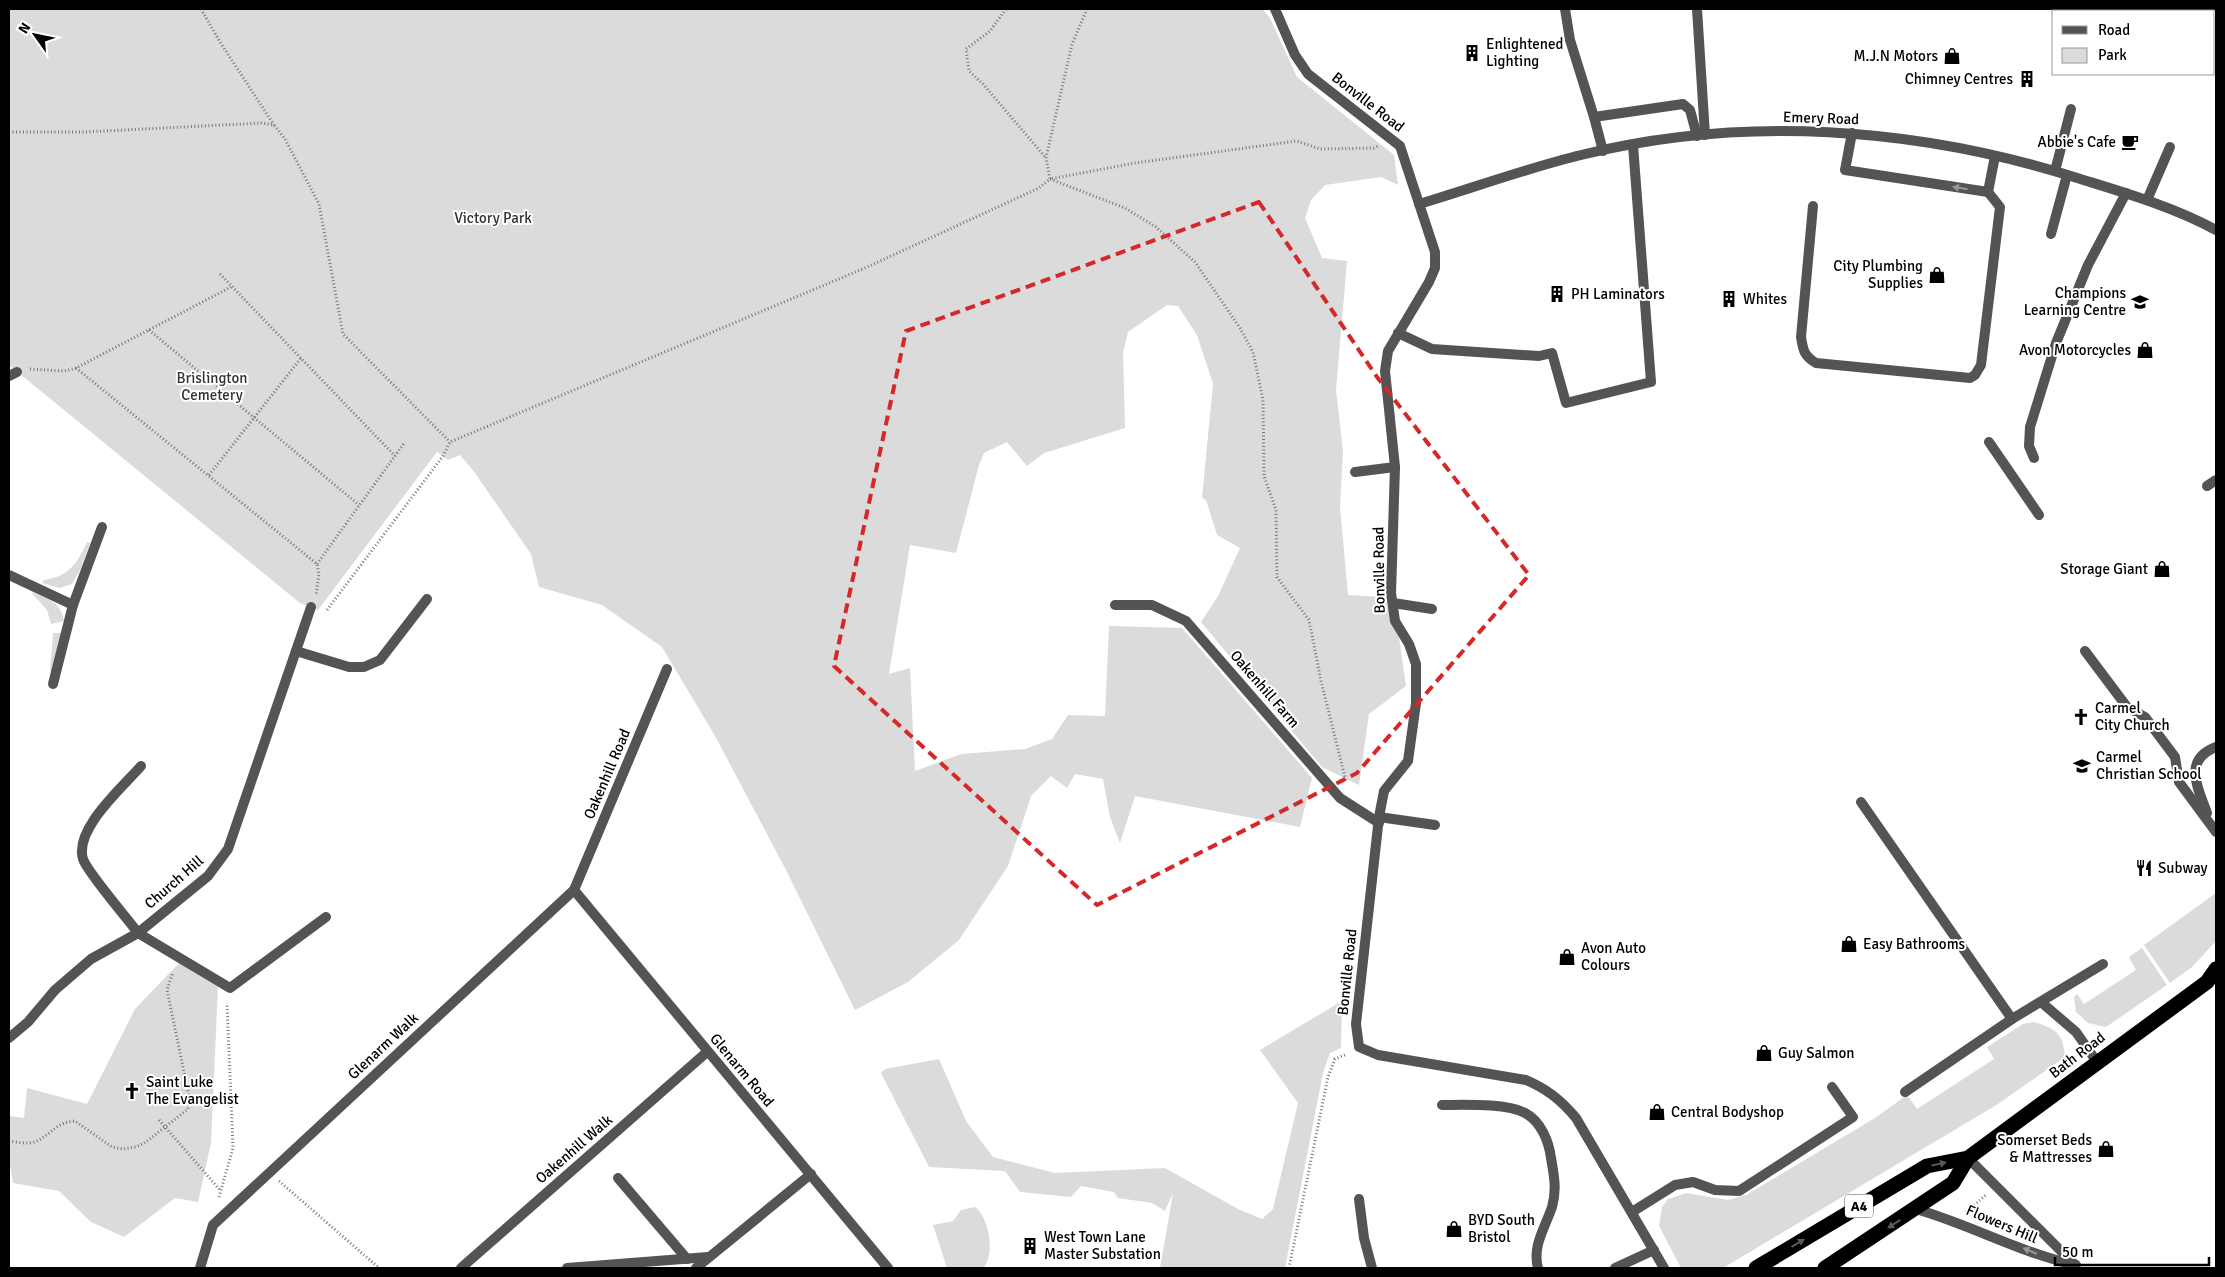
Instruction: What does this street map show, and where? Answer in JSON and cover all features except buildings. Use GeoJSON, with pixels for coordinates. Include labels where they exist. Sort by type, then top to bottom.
{"type":"FeatureCollection","features":[{"type":"Feature","properties":{"kind":"highway","name":"Bath Road"},"geometry":{"type":"LineString","coordinates":[[1825,1268],[1953,1183],[1968,1158],[2097,1062],[2212,980],[2216,969]]}},
{"type":"Feature","properties":{"kind":"highway","name":"Bath Road"},"geometry":{"type":"LineString","coordinates":[[1756,1268],[1927,1166],[1968,1158]]}},
{"type":"Feature","properties":{"kind":"street","name":"Bonville Road"},"geometry":{"type":"LineString","coordinates":[[1275,9],[1295,54],[1308,74],[1400,146],[1405,156],[1435,252],[1435,268],[1429,282],[1388,351],[1385,371],[1395,467],[1391,593],[1394,621],[1409,644],[1416,664],[1416,703],[1408,760],[1384,791],[1379,820],[1356,1024],[1359,1047]]}},
{"type":"Feature","properties":{"kind":"street"},"geometry":{"type":"LineString","coordinates":[[1565,9],[1570,40],[1603,151]]}},
{"type":"Feature","properties":{"kind":"street"},"geometry":{"type":"LineString","coordinates":[[1697,9],[1701,135]]}},
{"type":"Feature","properties":{"kind":"street"},"geometry":{"type":"LineString","coordinates":[[1594,117],[1683,104],[1690,110],[1701,135]]}},
{"type":"Feature","properties":{"kind":"street"},"geometry":{"type":"LineString","coordinates":[[2055,171],[2071,109]]}},
{"type":"Feature","properties":{"kind":"street","name":"Emery Road"},"geometry":{"type":"LineString","coordinates":[[1419,204],[1582,155],[1633,145],[1743,131],[1852,133],[1965,149],[2067,174],[2147,200],[2216,230]]}},
{"type":"Feature","properties":{"kind":"street"},"geometry":{"type":"LineString","coordinates":[[1813,206],[1801,337],[1803,350],[1807,358],[1816,363],[1970,378],[1975,375],[1981,365],[2000,207],[1988,192],[1845,170],[1852,133]]}},
{"type":"Feature","properties":{"kind":"street"},"geometry":{"type":"LineString","coordinates":[[1398,333],[1432,348],[1539,356],[1552,353],[1566,403],[1652,382],[1633,145]]}},
{"type":"Feature","properties":{"kind":"street"},"geometry":{"type":"LineString","coordinates":[[2147,200],[2170,147]]}},
{"type":"Feature","properties":{"kind":"street"},"geometry":{"type":"LineString","coordinates":[[1988,192],[1996,156]]}},
{"type":"Feature","properties":{"kind":"street"},"geometry":{"type":"LineString","coordinates":[[2051,234],[2067,174]]}},
{"type":"Feature","properties":{"kind":"street"},"geometry":{"type":"LineString","coordinates":[[2034,458],[2030,446],[2030,428],[2056,343],[2084,274],[2126,193]]}},
{"type":"Feature","properties":{"kind":"street"},"geometry":{"type":"LineString","coordinates":[[1989,442],[2039,515]]}},
{"type":"Feature","properties":{"kind":"street"},"geometry":{"type":"LineString","coordinates":[[1355,472],[1395,467]]}},
{"type":"Feature","properties":{"kind":"street"},"geometry":{"type":"LineString","coordinates":[[2207,486],[2216,480]]}},
{"type":"Feature","properties":{"kind":"street"},"geometry":{"type":"LineString","coordinates":[[53,684],[73,605],[102,526]]}},
{"type":"Feature","properties":{"kind":"street"},"geometry":{"type":"LineString","coordinates":[[9,575],[73,605]]}},
{"type":"Feature","properties":{"kind":"street"},"geometry":{"type":"LineString","coordinates":[[296,651],[349,667],[364,667],[380,660],[427,599]]}},
{"type":"Feature","properties":{"kind":"street"},"geometry":{"type":"LineString","coordinates":[[1393,604],[1432,609]]}},
{"type":"Feature","properties":{"kind":"street","name":"Oakenhill Farm"},"geometry":{"type":"LineString","coordinates":[[1115,605],[1152,605],[1186,621],[1340,798],[1379,820]]}},
{"type":"Feature","properties":{"kind":"street","name":"Church Hill"},"geometry":{"type":"LineString","coordinates":[[9,1038],[28,1022],[55,990],[91,959],[138,933],[208,876],[228,849],[311,607]]}},
{"type":"Feature","properties":{"kind":"street"},"geometry":{"type":"LineString","coordinates":[[2085,652],[2127,707],[2145,717],[2175,757],[2179,782],[2214,829]]}},
{"type":"Feature","properties":{"kind":"street","name":"Oakenhill Road"},"geometry":{"type":"LineString","coordinates":[[574,890],[668,669]]}},
{"type":"Feature","properties":{"kind":"street"},"geometry":{"type":"LineString","coordinates":[[2214,829],[2194,780],[2195,766],[2202,756],[2216,747]]}},
{"type":"Feature","properties":{"kind":"street"},"geometry":{"type":"LineString","coordinates":[[141,766],[88,827],[82,846],[84,861],[138,933],[230,988],[326,917]]}},
{"type":"Feature","properties":{"kind":"street"},"geometry":{"type":"LineString","coordinates":[[1861,802],[2012,1019]]}},
{"type":"Feature","properties":{"kind":"street"},"geometry":{"type":"LineString","coordinates":[[1379,820],[1435,825]]}},
{"type":"Feature","properties":{"kind":"street","name":"Glenarm Road"},"geometry":{"type":"LineString","coordinates":[[574,890],[888,1268]]}},
{"type":"Feature","properties":{"kind":"street","name":"Glenarm Walk"},"geometry":{"type":"LineString","coordinates":[[213,1225],[574,890]]}},
{"type":"Feature","properties":{"kind":"street"},"geometry":{"type":"LineString","coordinates":[[1905,1092],[2012,1019],[2103,964]]}},
{"type":"Feature","properties":{"kind":"street"},"geometry":{"type":"LineString","coordinates":[[2041,1002],[2076,1032],[2097,1062]]}},
{"type":"Feature","properties":{"kind":"street"},"geometry":{"type":"LineString","coordinates":[[1359,1047],[1378,1056],[1526,1080],[1546,1088],[1576,1118],[1664,1268]]}},
{"type":"Feature","properties":{"kind":"street","name":"Oakenhill Walk"},"geometry":{"type":"LineString","coordinates":[[461,1268],[707,1052]]}},
{"type":"Feature","properties":{"kind":"street"},"geometry":{"type":"LineString","coordinates":[[1632,1212],[1675,1185],[1693,1182],[1714,1190],[1740,1191],[1853,1117],[1832,1087]]}},
{"type":"Feature","properties":{"kind":"street"},"geometry":{"type":"LineString","coordinates":[[1442,1105],[1497,1106],[1526,1113],[1544,1131],[1550,1152],[1555,1196],[1547,1223],[1536,1244],[1534,1256],[1538,1268]]}},
{"type":"Feature","properties":{"kind":"street","name":"Flowers Hill"},"geometry":{"type":"LineString","coordinates":[[1968,1158],[1999,1186],[2078,1267]]}},
{"type":"Feature","properties":{"kind":"street"},"geometry":{"type":"LineString","coordinates":[[696,1268],[811,1174]]}},
{"type":"Feature","properties":{"kind":"street"},"geometry":{"type":"LineString","coordinates":[[618,1178],[687,1259]]}},
{"type":"Feature","properties":{"kind":"street"},"geometry":{"type":"LineString","coordinates":[[1359,1199],[1364,1238],[1372,1268]]}},
{"type":"Feature","properties":{"kind":"street","name":"Flowers Hill"},"geometry":{"type":"LineString","coordinates":[[1916,1209],[1957,1221],[2047,1259],[2078,1267]]}},
{"type":"Feature","properties":{"kind":"street"},"geometry":{"type":"LineString","coordinates":[[200,1268],[213,1225]]}},
{"type":"Feature","properties":{"kind":"street"},"geometry":{"type":"LineString","coordinates":[[1615,1268],[1654,1250]]}},
{"type":"Feature","properties":{"kind":"street"},"geometry":{"type":"LineString","coordinates":[[567,1268],[708,1257]]}},
{"type":"Feature","properties":{"kind":"path"},"geometry":{"type":"LineString","coordinates":[[201,9],[220,42],[285,140],[319,204],[343,334],[450,442]]}},
{"type":"Feature","properties":{"kind":"path"},"geometry":{"type":"LineString","coordinates":[[1006,9],[990,31],[966,49],[969,70],[1046,158]]}},
{"type":"Feature","properties":{"kind":"path"},"geometry":{"type":"LineString","coordinates":[[1050,179],[1046,158],[1072,44],[1087,9]]}},
{"type":"Feature","properties":{"kind":"path"},"geometry":{"type":"LineString","coordinates":[[9,132],[84,132],[262,123],[274,126]]}},
{"type":"Feature","properties":{"kind":"path"},"geometry":{"type":"LineString","coordinates":[[304,626],[322,617],[443,456],[450,442],[865,268],[1039,188],[1050,179],[1135,163],[1297,141],[1320,149],[1374,148],[1391,139]]}},
{"type":"Feature","properties":{"kind":"path"},"geometry":{"type":"LineString","coordinates":[[1050,179],[1125,208],[1156,227],[1195,262],[1240,328],[1253,352],[1263,400],[1264,476],[1276,510],[1277,576],[1308,620],[1346,782],[1340,798]]}},
{"type":"Feature","properties":{"kind":"path"},"geometry":{"type":"LineString","coordinates":[[220,274],[395,456]]}},
{"type":"Feature","properties":{"kind":"path"},"geometry":{"type":"LineString","coordinates":[[13,374],[34,368],[64,371],[76,368],[231,287]]}},
{"type":"Feature","properties":{"kind":"path"},"geometry":{"type":"LineString","coordinates":[[149,330],[360,505]]}},
{"type":"Feature","properties":{"kind":"path"},"geometry":{"type":"LineString","coordinates":[[209,476],[301,358]]}},
{"type":"Feature","properties":{"kind":"path"},"geometry":{"type":"LineString","coordinates":[[76,368],[317,564]]}},
{"type":"Feature","properties":{"kind":"path"},"geometry":{"type":"LineString","coordinates":[[311,607],[318,591],[317,564],[405,442]]}},
{"type":"Feature","properties":{"kind":"path"},"geometry":{"type":"LineString","coordinates":[[9,1141],[36,1141],[56,1126],[75,1121],[112,1147],[123,1149],[136,1147],[146,1142],[165,1125],[188,1109],[189,1101],[167,990],[179,957]]}},
{"type":"Feature","properties":{"kind":"path"},"geometry":{"type":"LineString","coordinates":[[213,1225],[232,1148],[227,997],[230,988]]}},
{"type":"Feature","properties":{"kind":"path"},"geometry":{"type":"LineString","coordinates":[[1289,1268],[1328,1077],[1335,1060],[1359,1047]]}},
{"type":"Feature","properties":{"kind":"path"},"geometry":{"type":"LineString","coordinates":[[159,1120],[221,1190]]}},
{"type":"Feature","properties":{"kind":"path"},"geometry":{"type":"LineString","coordinates":[[268,1172],[379,1268]]}},
{"type":"Feature","properties":{"kind":"path"},"geometry":{"type":"LineString","coordinates":[[1957,1221],[1960,1216],[1999,1186]]}},
{"type":"Feature","properties":{"kind":"highlighted area"},"geometry":{"type":"Polygon","coordinates":[[[1259,202],[1377,377],[1529,575],[1357,773],[1097,905],[834,666],[906,331],[1259,202]]]}},
{"type":"Feature","properties":{"kind":"green space"},"geometry":{"type":"Polygon","coordinates":[[[9,9],[1263,9],[1270,18],[1297,77],[1394,155],[1398,185],[1381,177],[1325,185],[1311,200],[1305,218],[1322,258],[1347,261],[1336,390],[1343,451],[1340,507],[1348,595],[1384,597],[1399,637],[1406,686],[1369,714],[1359,785],[1322,767],[1201,622],[1218,596],[1240,548],[1217,535],[1206,500],[1202,498],[1213,384],[1197,335],[1178,306],[1167,305],[1128,332],[1123,353],[1125,428],[1044,453],[1027,466],[1007,442],[984,453],[979,465],[956,553],[910,545],[889,674],[910,668],[915,771],[961,754],[1025,749],[1052,739],[1068,715],[1105,716],[1109,626],[1182,628],[1312,778],[1300,827],[1135,796],[1120,843],[1110,817],[1103,779],[1075,774],[1067,788],[1051,776],[1031,796],[1008,866],[959,940],[908,982],[855,1010],[785,868],[715,736],[662,647],[602,605],[539,587],[531,554],[475,473],[460,455],[448,460],[437,452],[318,610],[300,603],[9,365],[9,9]]]}},
{"type":"Feature","properties":{"kind":"green space"},"geometry":{"type":"Polygon","coordinates":[[[87,542],[90,543],[80,570],[72,584],[60,588],[42,583],[44,580],[60,575],[71,568],[80,557],[87,542]]]}},
{"type":"Feature","properties":{"kind":"green space"},"geometry":{"type":"Polygon","coordinates":[[[31,592],[48,599],[56,605],[60,609],[64,621],[51,624],[47,610],[31,592]]]}},
{"type":"Feature","properties":{"kind":"green space"},"geometry":{"type":"Polygon","coordinates":[[[53,633],[63,633],[53,672],[50,671],[53,633]]]}},
{"type":"Feature","properties":{"kind":"green space"},"geometry":{"type":"Polygon","coordinates":[[[2216,893],[2216,941],[2192,967],[2170,983],[2144,945],[2216,893]]]}},
{"type":"Feature","properties":{"kind":"green space"},"geometry":{"type":"Polygon","coordinates":[[[2142,948],[2167,985],[2106,1027],[2088,1023],[2076,1012],[2074,997],[2077,994],[2084,1004],[2136,970],[2129,957],[2142,948]]]}},
{"type":"Feature","properties":{"kind":"green space"},"geometry":{"type":"Polygon","coordinates":[[[179,963],[218,987],[211,1143],[198,1202],[175,1198],[124,1237],[91,1222],[59,1191],[13,1183],[9,1159],[9,1116],[24,1118],[27,1088],[87,1104],[135,1009],[179,963]]]}},
{"type":"Feature","properties":{"kind":"green space"},"geometry":{"type":"Polygon","coordinates":[[[1342,1001],[1341,1048],[1330,1053],[1323,1073],[1285,1268],[1160,1268],[1173,1193],[1165,1211],[1152,1203],[1118,1198],[1114,1192],[1081,1186],[1071,1197],[1020,1192],[1005,1171],[929,1167],[881,1073],[885,1069],[939,1059],[966,1121],[993,1157],[1055,1173],[1165,1168],[1238,1209],[1262,1219],[1273,1209],[1298,1103],[1260,1050],[1342,1001]]]}},
{"type":"Feature","properties":{"kind":"green space"},"geometry":{"type":"Polygon","coordinates":[[[2033,1022],[2053,1029],[2057,1033],[2062,1042],[2065,1057],[1998,1104],[1723,1268],[1681,1268],[1659,1226],[1662,1207],[1668,1199],[1686,1193],[1728,1200],[1746,1195],[1875,1118],[1907,1095],[1917,1109],[1994,1059],[1987,1047],[2023,1024],[2033,1022]]]}},
{"type":"Feature","properties":{"kind":"green space"},"geometry":{"type":"Polygon","coordinates":[[[975,1207],[984,1219],[989,1237],[990,1246],[987,1262],[983,1268],[947,1268],[933,1225],[953,1221],[961,1210],[975,1207]]]}},
{"type":"Feature","properties":{"kind":"place","name":"Enlightened Lighting"},"geometry":{"type":"Point","coordinates":[1472,53]}},
{"type":"Feature","properties":{"kind":"place","name":"M.J.N Motors"},"geometry":{"type":"Point","coordinates":[1952,56]}},
{"type":"Feature","properties":{"kind":"place","name":"Chimney Centres"},"geometry":{"type":"Point","coordinates":[2027,79]}},
{"type":"Feature","properties":{"kind":"place","name":"Abbie's Cafe"},"geometry":{"type":"Point","coordinates":[2130,142]}},
{"type":"Feature","properties":{"kind":"place","name":"City Plumbing Supplies"},"geometry":{"type":"Point","coordinates":[1937,275]}},
{"type":"Feature","properties":{"kind":"place","name":"PH Laminators"},"geometry":{"type":"Point","coordinates":[1557,294]}},
{"type":"Feature","properties":{"kind":"place","name":"Whites"},"geometry":{"type":"Point","coordinates":[1729,299]}},
{"type":"Feature","properties":{"kind":"place","name":"Champions Learning Centre"},"geometry":{"type":"Point","coordinates":[2140,302]}},
{"type":"Feature","properties":{"kind":"place","name":"Avon Motorcycles"},"geometry":{"type":"Point","coordinates":[2145,350]}},
{"type":"Feature","properties":{"kind":"place","name":"Storage Giant"},"geometry":{"type":"Point","coordinates":[2162,569]}},
{"type":"Feature","properties":{"kind":"place","name":"Carmel City Church"},"geometry":{"type":"Point","coordinates":[2081,717]}},
{"type":"Feature","properties":{"kind":"place","name":"Carmel Christian School"},"geometry":{"type":"Point","coordinates":[2082,766]}},
{"type":"Feature","properties":{"kind":"place","name":"Subway"},"geometry":{"type":"Point","coordinates":[2144,868]}},
{"type":"Feature","properties":{"kind":"place","name":"Easy Bathrooms"},"geometry":{"type":"Point","coordinates":[1849,944]}},
{"type":"Feature","properties":{"kind":"place","name":"Avon Auto Colours"},"geometry":{"type":"Point","coordinates":[1567,957]}},
{"type":"Feature","properties":{"kind":"place","name":"Guy Salmon"},"geometry":{"type":"Point","coordinates":[1764,1053]}},
{"type":"Feature","properties":{"kind":"place","name":"Saint Luke The Evangelist"},"geometry":{"type":"Point","coordinates":[132,1091]}},
{"type":"Feature","properties":{"kind":"place","name":"Central Bodyshop"},"geometry":{"type":"Point","coordinates":[1657,1112]}},
{"type":"Feature","properties":{"kind":"place","name":"Somerset Beds & Mattresses"},"geometry":{"type":"Point","coordinates":[2106,1149]}},
{"type":"Feature","properties":{"kind":"place","name":"BYD South Bristol"},"geometry":{"type":"Point","coordinates":[1454,1229]}},
{"type":"Feature","properties":{"kind":"place","name":"West Town Lane Master Substation"},"geometry":{"type":"Point","coordinates":[1030,1246]}},
{"type":"Feature","properties":{"kind":"park label","name":"Victory Park"},"geometry":{"type":"Point","coordinates":[493,218]}},
{"type":"Feature","properties":{"kind":"park label","name":"Brislington Cemetery"},"geometry":{"type":"Point","coordinates":[212,386]}}]}
